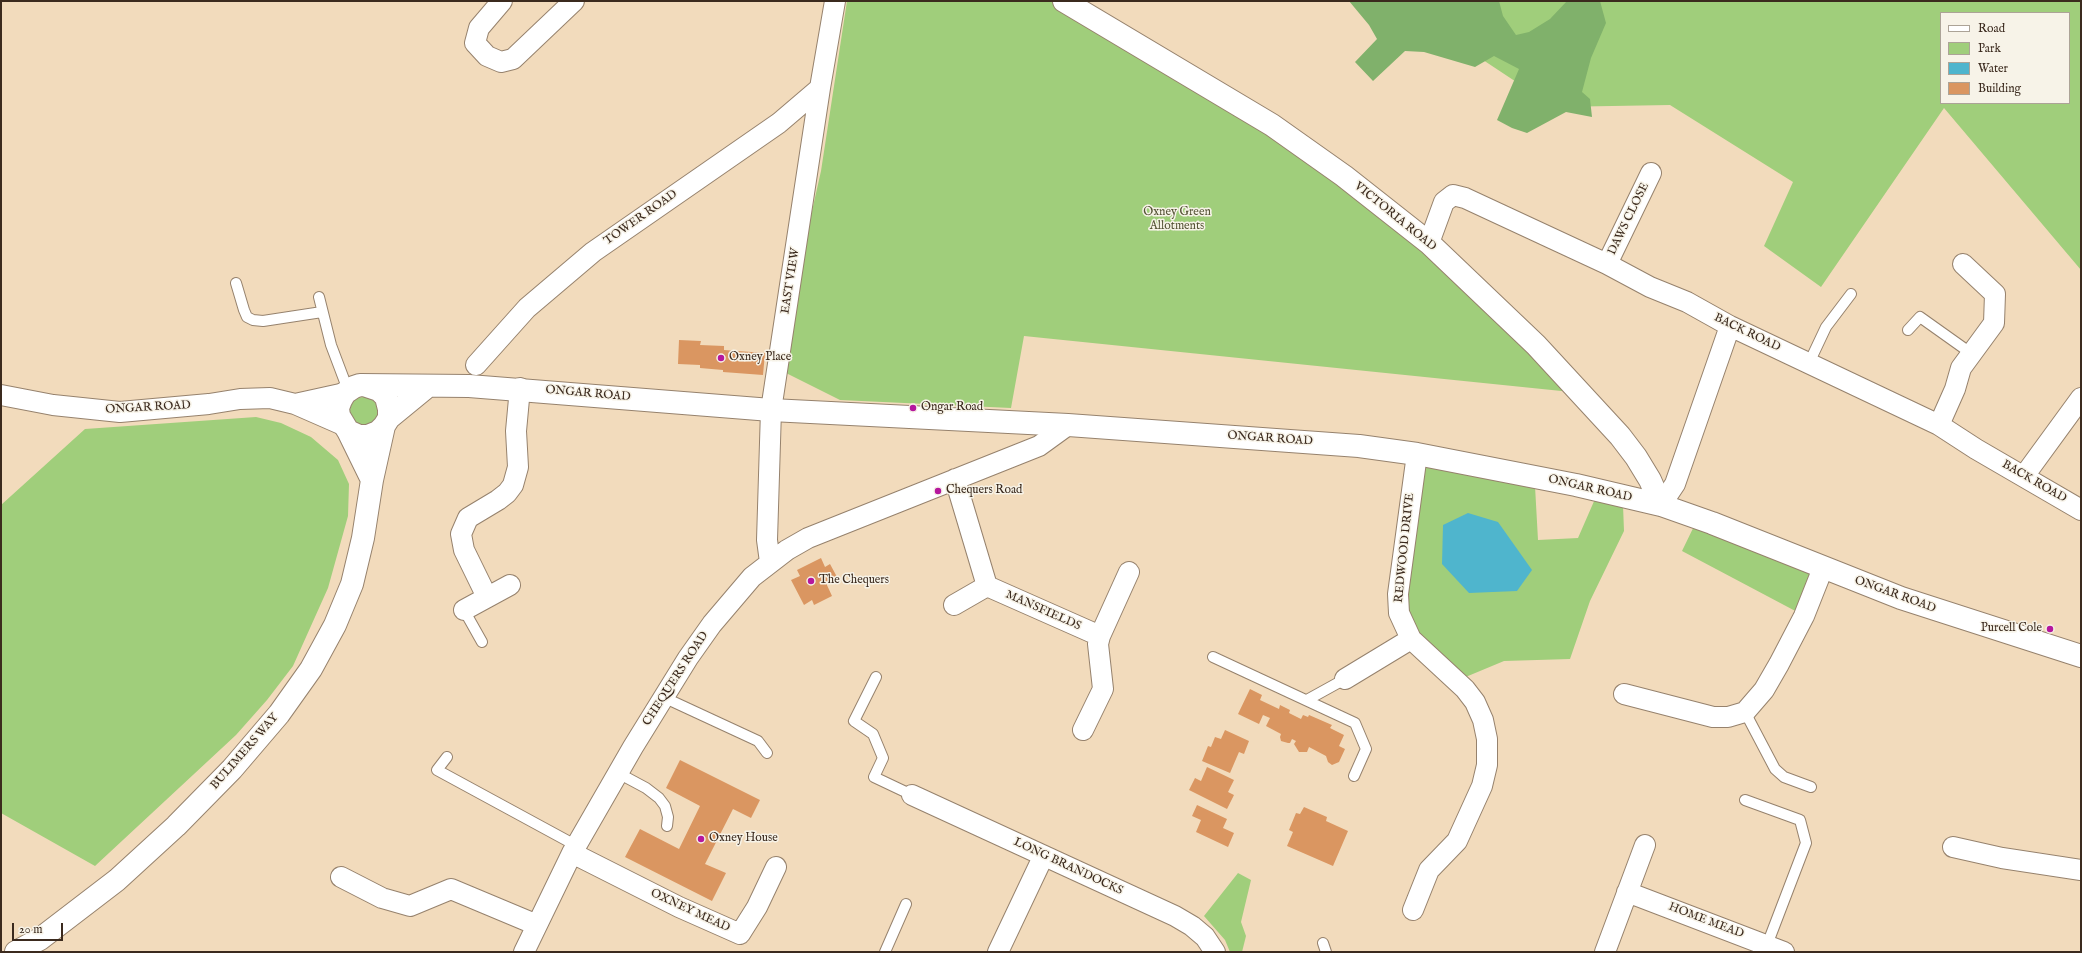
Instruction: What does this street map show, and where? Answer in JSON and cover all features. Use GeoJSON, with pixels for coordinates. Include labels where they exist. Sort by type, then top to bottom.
{"type":"FeatureCollection","features":[{"type":"Feature","properties":{"kind":"street"},"geometry":{"type":"LineString","coordinates":[[502,1],[479,28],[475,43],[487,56],[501,62],[513,59],[574,1]]}},
{"type":"Feature","properties":{"kind":"street","name":"EAST VIEW"},"geometry":{"type":"LineString","coordinates":[[770,562],[767,540],[771,410],[820,88],[835,1]]}},
{"type":"Feature","properties":{"kind":"street","name":"VICTORIA ROAD"},"geometry":{"type":"LineString","coordinates":[[1064,1],[1272,125],[1344,176],[1429,243],[1536,345],[1620,436],[1636,457],[1650,480],[1661,505]]}},
{"type":"Feature","properties":{"kind":"street","name":"TOWER ROAD"},"geometry":{"type":"LineString","coordinates":[[476,365],[527,308],[593,252],[779,123],[820,88]]}},
{"type":"Feature","properties":{"kind":"street","name":"DAWS CLOSE"},"geometry":{"type":"LineString","coordinates":[[1607,264],[1651,173]]}},
{"type":"Feature","properties":{"kind":"street","name":"BACK ROAD"},"geometry":{"type":"LineString","coordinates":[[1429,243],[1444,202],[1453,195],[1465,198],[1607,264],[1650,287],[1687,302],[1730,326],[1939,424],[1976,449],[2081,510]]}},
{"type":"Feature","properties":{"kind":"street"},"geometry":{"type":"LineString","coordinates":[[1939,424],[1955,389],[1962,368],[1994,323],[1995,294],[1963,264]]}},
{"type":"Feature","properties":{"kind":"street"},"geometry":{"type":"LineString","coordinates":[[1661,505],[1675,484],[1730,326]]}},
{"type":"Feature","properties":{"kind":"street","name":"ONGAR ROAD"},"geometry":{"type":"LineString","coordinates":[[1,395],[53,406],[120,412],[202,405],[240,398],[270,398],[295,404],[346,428],[359,436],[368,436],[378,432],[387,422],[428,386]]}},
{"type":"Feature","properties":{"kind":"street","name":"ONGAR ROAD"},"geometry":{"type":"LineString","coordinates":[[295,404],[353,389],[428,386],[520,388],[771,410],[1068,425],[1359,446],[1416,454],[1576,485],[1661,505],[1712,522],[1823,568],[1901,598],[2081,656]]}},
{"type":"Feature","properties":{"kind":"street"},"geometry":{"type":"LineString","coordinates":[[487,597],[464,550],[461,534],[468,518],[503,496],[513,485],[518,467],[516,431],[520,388]]}},
{"type":"Feature","properties":{"kind":"street"},"geometry":{"type":"LineString","coordinates":[[372,480],[339,416],[338,408],[353,389],[379,390],[386,397],[390,409],[387,422]]}},
{"type":"Feature","properties":{"kind":"street"},"geometry":{"type":"LineString","coordinates":[[2024,476],[2081,398]]}},
{"type":"Feature","properties":{"kind":"street","name":"BULIMERS WAY"},"geometry":{"type":"LineString","coordinates":[[16,952],[40,939],[117,880],[176,826],[226,775],[279,714],[311,669],[335,625],[352,584],[363,538],[372,480],[387,422]]}},
{"type":"Feature","properties":{"kind":"street","name":"CHEQUERS ROAD"},"geometry":{"type":"LineString","coordinates":[[524,952],[574,849],[618,772],[664,697],[712,624],[752,577],[770,562],[808,538],[1039,446],[1068,425]]}},
{"type":"Feature","properties":{"kind":"street","name":"REDWOOD DRIVE"},"geometry":{"type":"LineString","coordinates":[[1413,910],[1430,870],[1457,841],[1482,786],[1487,765],[1487,739],[1478,708],[1465,689],[1411,640],[1398,613],[1398,594],[1416,454]]}},
{"type":"Feature","properties":{"kind":"street"},"geometry":{"type":"LineString","coordinates":[[954,604],[987,586],[955,479]]}},
{"type":"Feature","properties":{"kind":"street"},"geometry":{"type":"LineString","coordinates":[[1624,694],[1713,717],[1728,717],[1745,712],[1764,690],[1779,664],[1804,616],[1823,568]]}},
{"type":"Feature","properties":{"kind":"street"},"geometry":{"type":"LineString","coordinates":[[1083,730],[1103,689],[1098,644],[1100,636],[1129,572]]}},
{"type":"Feature","properties":{"kind":"street"},"geometry":{"type":"LineString","coordinates":[[464,610],[510,585]]}},
{"type":"Feature","properties":{"kind":"street","name":"MANSFIELDS"},"geometry":{"type":"LineString","coordinates":[[987,586],[1100,636]]}},
{"type":"Feature","properties":{"kind":"street"},"geometry":{"type":"LineString","coordinates":[[1345,679],[1411,640]]}},
{"type":"Feature","properties":{"kind":"street","name":"LONG BRANDOCKS"},"geometry":{"type":"LineString","coordinates":[[912,795],[980,825],[1043,857],[1175,916],[1192,926],[1205,937],[1215,952]]}},
{"type":"Feature","properties":{"kind":"street"},"geometry":{"type":"LineString","coordinates":[[1604,952],[1645,845]]}},
{"type":"Feature","properties":{"kind":"street"},"geometry":{"type":"LineString","coordinates":[[1953,847],[2002,858],[2081,870]]}},
{"type":"Feature","properties":{"kind":"street","name":"OXNEY MEAD"},"geometry":{"type":"LineString","coordinates":[[574,849],[679,907],[740,934],[757,907],[776,867]]}},
{"type":"Feature","properties":{"kind":"street"},"geometry":{"type":"LineString","coordinates":[[998,952],[1043,857]]}},
{"type":"Feature","properties":{"kind":"street"},"geometry":{"type":"LineString","coordinates":[[341,877],[382,898],[410,906],[451,890],[536,925]]}},
{"type":"Feature","properties":{"kind":"street","name":"HOME MEAD"},"geometry":{"type":"LineString","coordinates":[[1627,892],[1776,948]]}},
{"type":"Feature","properties":{"kind":"lane"},"geometry":{"type":"LineString","coordinates":[[236,283],[247,317],[253,320],[263,321],[322,312]]}},
{"type":"Feature","properties":{"kind":"lane"},"geometry":{"type":"LineString","coordinates":[[1809,363],[1826,327],[1851,294]]}},
{"type":"Feature","properties":{"kind":"lane"},"geometry":{"type":"LineString","coordinates":[[319,297],[331,345],[353,389]]}},
{"type":"Feature","properties":{"kind":"lane"},"geometry":{"type":"LineString","coordinates":[[1908,330],[1920,317],[1972,354]]}},
{"type":"Feature","properties":{"kind":"lane"},"geometry":{"type":"LineString","coordinates":[[464,610],[482,642]]}},
{"type":"Feature","properties":{"kind":"lane"},"geometry":{"type":"LineString","coordinates":[[1213,657],[1355,723],[1366,749],[1354,776]]}},
{"type":"Feature","properties":{"kind":"lane"},"geometry":{"type":"LineString","coordinates":[[876,677],[854,722],[873,734],[883,758],[874,777],[912,795]]}},
{"type":"Feature","properties":{"kind":"lane"},"geometry":{"type":"LineString","coordinates":[[1307,700],[1345,679]]}},
{"type":"Feature","properties":{"kind":"lane"},"geometry":{"type":"LineString","coordinates":[[664,697],[758,741],[767,753]]}},
{"type":"Feature","properties":{"kind":"lane"},"geometry":{"type":"LineString","coordinates":[[1745,712],[1775,770],[1784,777],[1811,788]]}},
{"type":"Feature","properties":{"kind":"lane"},"geometry":{"type":"LineString","coordinates":[[447,757],[437,770],[574,849]]}},
{"type":"Feature","properties":{"kind":"lane"},"geometry":{"type":"LineString","coordinates":[[618,772],[646,788],[659,798],[665,806],[668,817],[667,826]]}},
{"type":"Feature","properties":{"kind":"lane"},"geometry":{"type":"LineString","coordinates":[[1745,800],[1800,820],[1806,843],[1776,948]]}},
{"type":"Feature","properties":{"kind":"lane"},"geometry":{"type":"LineString","coordinates":[[885,952],[906,904]]}},
{"type":"Feature","properties":{"kind":"green space","name":"Oxney Green Allotments"},"geometry":{"type":"Polygon","coordinates":[[[847,1],[1064,1],[1344,176],[1581,393],[1024,336],[1011,408],[840,400],[788,374],[777,366],[821,171],[847,1]]]}},
{"type":"Feature","properties":{"kind":"green space"},"geometry":{"type":"Polygon","coordinates":[[[1349,1],[1499,1],[1503,16],[1516,35],[1529,32],[1550,19],[1567,1],[1600,1],[1606,23],[1591,58],[1582,92],[1590,99],[1592,117],[1566,112],[1527,133],[1512,128],[1497,120],[1519,69],[1494,56],[1475,67],[1424,52],[1405,51],[1373,81],[1355,62],[1377,39],[1369,25],[1349,1]]]}},
{"type":"Feature","properties":{"kind":"green space"},"geometry":{"type":"Polygon","coordinates":[[[1394,1],[2081,1],[2081,270],[1944,108],[1821,287],[1764,246],[1793,182],[1670,105],[1554,107],[1394,1]]]}},
{"type":"Feature","properties":{"kind":"green space"},"geometry":{"type":"Polygon","coordinates":[[[364,397],[374,401],[378,411],[374,421],[364,425],[354,421],[350,411],[354,401],[364,397]]]}},
{"type":"Feature","properties":{"kind":"green space"},"geometry":{"type":"Polygon","coordinates":[[[256,417],[281,423],[311,437],[338,460],[349,484],[348,516],[328,588],[293,666],[267,700],[236,735],[95,866],[1,813],[1,505],[85,429],[256,417]]]}},
{"type":"Feature","properties":{"kind":"green space"},"geometry":{"type":"Polygon","coordinates":[[[1420,460],[1535,486],[1538,540],[1578,538],[1595,499],[1623,505],[1624,531],[1590,601],[1570,659],[1504,661],[1456,681],[1408,623],[1407,591],[1420,460]]]}},
{"type":"Feature","properties":{"kind":"green space"},"geometry":{"type":"Polygon","coordinates":[[[1698,518],[1823,568],[1801,614],[1682,551],[1698,518]]]}},
{"type":"Feature","properties":{"kind":"green space"},"geometry":{"type":"Polygon","coordinates":[[[1238,873],[1251,880],[1241,922],[1246,936],[1242,952],[1230,952],[1225,940],[1204,916],[1238,873]]]}},
{"type":"Feature","properties":{"kind":"water"},"geometry":{"type":"Polygon","coordinates":[[[1468,513],[1498,522],[1532,570],[1517,591],[1469,593],[1442,564],[1443,525],[1468,513]]]}},
{"type":"Feature","properties":{"kind":"building","name":"Oxney Place"},"geometry":{"type":"Polygon","coordinates":[[[679,340],[701,341],[700,345],[724,346],[724,350],[765,353],[763,375],[723,372],[723,370],[700,368],[700,365],[678,364],[679,340]]]}},
{"type":"Feature","properties":{"kind":"building","name":"The Chequers"},"geometry":{"type":"Polygon","coordinates":[[[821,558],[825,567],[830,564],[837,577],[826,583],[832,596],[814,605],[812,600],[804,605],[791,580],[800,576],[797,570],[821,558]]]}},
{"type":"Feature","properties":{"kind":"building"},"geometry":{"type":"Polygon","coordinates":[[[1250,689],[1262,695],[1260,700],[1279,709],[1280,705],[1290,710],[1289,713],[1301,719],[1303,715],[1308,717],[1309,715],[1332,725],[1330,728],[1344,735],[1339,746],[1345,749],[1339,762],[1332,765],[1328,762],[1326,756],[1309,747],[1307,752],[1299,752],[1294,744],[1296,741],[1292,739],[1290,743],[1281,741],[1281,734],[1266,726],[1270,718],[1263,715],[1259,724],[1238,714],[1250,689]]]}},
{"type":"Feature","properties":{"kind":"building"},"geometry":{"type":"Polygon","coordinates":[[[1225,730],[1249,741],[1244,754],[1239,752],[1230,773],[1202,761],[1208,746],[1211,747],[1215,737],[1221,739],[1225,730]]]}},
{"type":"Feature","properties":{"kind":"building","name":"Oxney House"},"geometry":{"type":"Polygon","coordinates":[[[680,760],[760,800],[751,818],[733,809],[705,864],[726,873],[712,901],[625,857],[640,829],[679,849],[700,806],[666,788],[680,760]]]}},
{"type":"Feature","properties":{"kind":"building"},"geometry":{"type":"Polygon","coordinates":[[[1207,767],[1234,780],[1228,792],[1234,795],[1227,809],[1189,790],[1195,778],[1201,781],[1207,767]]]}},
{"type":"Feature","properties":{"kind":"building"},"geometry":{"type":"Polygon","coordinates":[[[1197,805],[1227,819],[1223,828],[1234,833],[1228,847],[1196,832],[1201,820],[1192,816],[1197,805]]]}},
{"type":"Feature","properties":{"kind":"building"},"geometry":{"type":"Polygon","coordinates":[[[1304,807],[1327,817],[1326,821],[1348,831],[1333,866],[1287,846],[1293,832],[1289,830],[1296,813],[1300,814],[1304,807]]]}},
{"type":"Feature","properties":{"kind":"place","name":"Oxney Place"},"geometry":{"type":"Point","coordinates":[721,358]}},
{"type":"Feature","properties":{"kind":"place","name":"Ongar Road"},"geometry":{"type":"Point","coordinates":[913,408]}},
{"type":"Feature","properties":{"kind":"place","name":"Chequers Road"},"geometry":{"type":"Point","coordinates":[938,491]}},
{"type":"Feature","properties":{"kind":"place","name":"The Chequers"},"geometry":{"type":"Point","coordinates":[811,581]}},
{"type":"Feature","properties":{"kind":"place","name":"Purcell Cole"},"geometry":{"type":"Point","coordinates":[2050,629]}},
{"type":"Feature","properties":{"kind":"place","name":"Oxney House"},"geometry":{"type":"Point","coordinates":[701,839]}}]}
